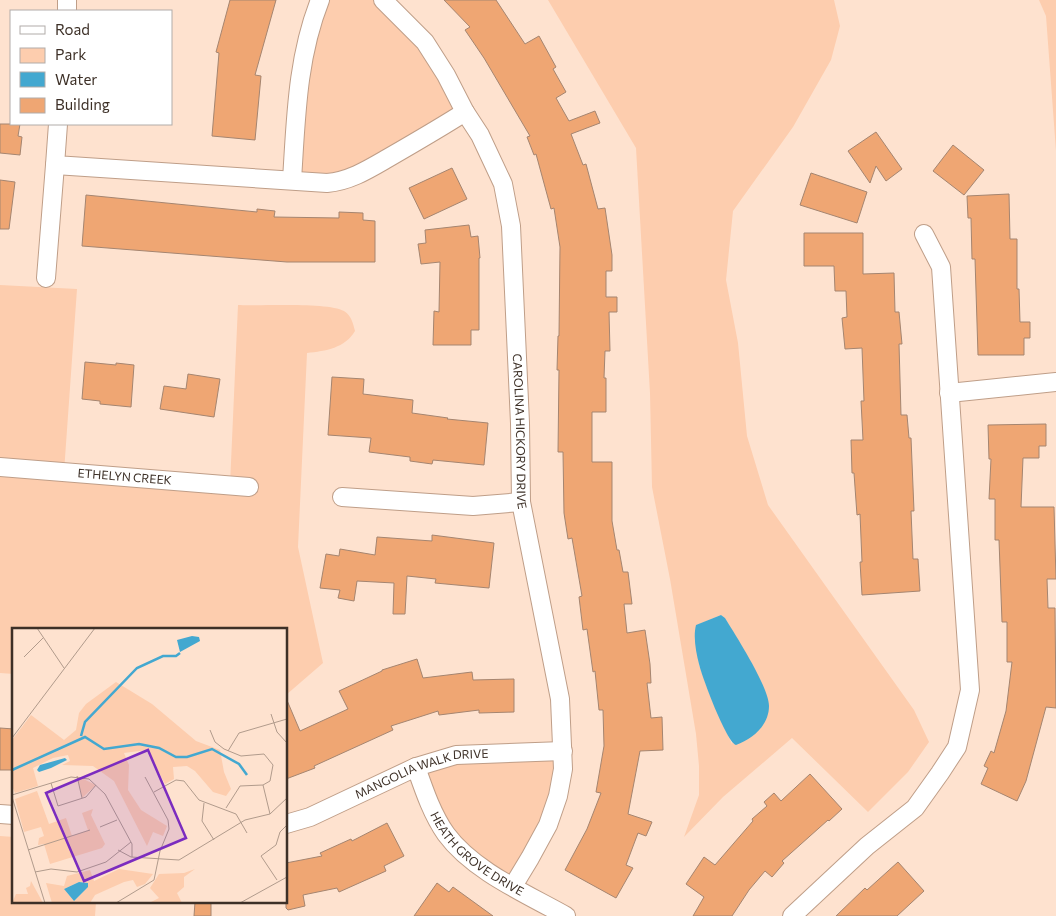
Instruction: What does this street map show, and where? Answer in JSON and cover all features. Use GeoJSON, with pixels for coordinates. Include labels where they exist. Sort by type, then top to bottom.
{"type":"FeatureCollection","features":[{"type":"Feature","properties":{"kind":"street"},"geometry":{"type":"LineString","coordinates":[[292,180],[300,69],[309,30],[320,0]]}},
{"type":"Feature","properties":{"kind":"street","name":"CAROLINA HICKORY DRIVE"},"geometry":{"type":"LineString","coordinates":[[382,0],[425,42],[480,135],[503,184],[511,226],[520,422],[521,502],[560,699],[563,751],[561,782],[548,825],[513,886]]}},
{"type":"Feature","properties":{"kind":"street"},"geometry":{"type":"LineString","coordinates":[[55,165],[327,183],[344,180],[360,173],[422,139],[465,112]]}},
{"type":"Feature","properties":{"kind":"street"},"geometry":{"type":"LineString","coordinates":[[46,278],[58,125]]}},
{"type":"Feature","properties":{"kind":"street"},"geometry":{"type":"LineString","coordinates":[[792,916],[867,846],[914,808],[957,747],[970,690],[940,267],[924,234]]}},
{"type":"Feature","properties":{"kind":"street"},"geometry":{"type":"LineString","coordinates":[[949,392],[1056,382]]}},
{"type":"Feature","properties":{"kind":"street","name":"ETHELYN CREEK"},"geometry":{"type":"LineString","coordinates":[[0,467],[249,487]]}},
{"type":"Feature","properties":{"kind":"street"},"geometry":{"type":"LineString","coordinates":[[342,497],[457,506],[521,502]]}},
{"type":"Feature","properties":{"kind":"street","name":"MANGOLIA WALK DRIVE"},"geometry":{"type":"LineString","coordinates":[[288,823],[310,817],[416,767],[456,755],[563,751]]}},
{"type":"Feature","properties":{"kind":"street","name":"HEATH GROVE DRIVE"},"geometry":{"type":"LineString","coordinates":[[416,767],[428,800],[446,834],[470,858],[513,886],[566,916]]}},
{"type":"Feature","properties":{"kind":"green space"},"geometry":{"type":"Polygon","coordinates":[[[320,0],[383,0],[405,21],[465,112],[361,173],[292,180],[320,0]]]}},
{"type":"Feature","properties":{"kind":"green space"},"geometry":{"type":"Polygon","coordinates":[[[548,0],[834,0],[840,26],[831,60],[793,127],[733,211],[726,280],[738,343],[747,436],[768,505],[914,710],[929,742],[908,772],[868,812],[792,738],[723,797],[684,837],[699,795],[699,766],[696,734],[670,579],[652,487],[650,393],[636,148],[548,0]],[[721,615],[697,625],[699,665],[711,698],[732,744],[756,672],[725,618],[721,615]]]}},
{"type":"Feature","properties":{"kind":"green space"},"geometry":{"type":"Polygon","coordinates":[[[1039,0],[1056,0],[1056,151],[1046,16],[1039,0]]]}},
{"type":"Feature","properties":{"kind":"green space"},"geometry":{"type":"Polygon","coordinates":[[[0,285],[77,289],[64,472],[230,485],[238,305],[324,306],[344,311],[350,317],[355,331],[351,337],[334,348],[307,353],[298,547],[323,663],[288,693],[288,628],[12,628],[12,674],[0,673],[0,285]]]}},
{"type":"Feature","properties":{"kind":"green space"},"geometry":{"type":"Polygon","coordinates":[[[563,751],[563,769],[513,886],[457,845],[416,767],[563,751]]]}},
{"type":"Feature","properties":{"kind":"green space"},"geometry":{"type":"Polygon","coordinates":[[[0,836],[12,837],[12,904],[96,904],[95,916],[0,916],[0,836]]]}},
{"type":"Feature","properties":{"kind":"water"},"geometry":{"type":"Polygon","coordinates":[[[721,615],[725,618],[758,675],[768,698],[769,706],[766,719],[759,730],[748,739],[736,745],[726,732],[715,708],[701,671],[695,644],[696,625],[721,615]]]}},
{"type":"Feature","properties":{"kind":"building"},"geometry":{"type":"Polygon","coordinates":[[[230,0],[276,0],[255,75],[261,76],[255,140],[212,136],[219,53],[216,52],[230,0]]]}},
{"type":"Feature","properties":{"kind":"building"},"geometry":{"type":"Polygon","coordinates":[[[444,0],[496,0],[525,44],[539,36],[556,67],[553,69],[566,92],[556,98],[569,121],[595,111],[600,123],[571,134],[583,165],[586,164],[598,209],[605,208],[612,255],[612,271],[606,271],[606,297],[617,297],[617,312],[609,312],[610,351],[605,351],[606,412],[592,412],[592,462],[612,462],[612,521],[623,572],[628,572],[632,604],[624,604],[627,633],[645,630],[650,664],[651,683],[647,683],[651,718],[662,717],[663,750],[640,751],[628,814],[652,822],[646,836],[638,833],[626,865],[633,868],[616,898],[565,870],[587,829],[601,793],[596,792],[604,746],[603,710],[599,710],[595,671],[593,672],[587,629],[583,630],[579,597],[582,596],[572,538],[568,539],[564,513],[563,452],[558,452],[559,370],[557,370],[560,247],[554,208],[551,209],[536,154],[534,155],[527,137],[530,136],[484,58],[465,30],[470,27],[444,0]]]}},
{"type":"Feature","properties":{"kind":"building"},"geometry":{"type":"Polygon","coordinates":[[[0,124],[20,125],[18,136],[22,137],[20,155],[0,153],[0,124]]]}},
{"type":"Feature","properties":{"kind":"building"},"geometry":{"type":"Polygon","coordinates":[[[876,132],[902,169],[886,181],[876,166],[870,183],[848,151],[876,132]]]}},
{"type":"Feature","properties":{"kind":"building"},"geometry":{"type":"Polygon","coordinates":[[[953,145],[984,170],[964,195],[933,171],[953,145]]]}},
{"type":"Feature","properties":{"kind":"building"},"geometry":{"type":"Polygon","coordinates":[[[452,168],[467,199],[424,219],[409,188],[452,168]]]}},
{"type":"Feature","properties":{"kind":"building"},"geometry":{"type":"Polygon","coordinates":[[[811,173],[867,192],[857,223],[800,205],[811,173]]]}},
{"type":"Feature","properties":{"kind":"building"},"geometry":{"type":"Polygon","coordinates":[[[0,180],[15,182],[9,229],[0,229],[0,180]]]}},
{"type":"Feature","properties":{"kind":"building"},"geometry":{"type":"Polygon","coordinates":[[[1009,194],[1010,239],[1017,239],[1017,289],[1019,289],[1020,322],[1030,322],[1030,338],[1024,338],[1024,355],[978,355],[975,259],[972,259],[971,218],[968,218],[967,196],[1009,194]]]}},
{"type":"Feature","properties":{"kind":"building"},"geometry":{"type":"Polygon","coordinates":[[[86,195],[257,212],[257,209],[275,211],[274,217],[339,218],[339,212],[363,213],[363,220],[375,221],[375,262],[287,262],[82,246],[86,195]]]}},
{"type":"Feature","properties":{"kind":"building"},"geometry":{"type":"Polygon","coordinates":[[[469,225],[471,237],[478,236],[480,258],[479,330],[471,330],[471,345],[433,345],[434,311],[439,312],[440,262],[421,264],[418,244],[426,243],[425,230],[469,225]]]}},
{"type":"Feature","properties":{"kind":"building"},"geometry":{"type":"Polygon","coordinates":[[[804,233],[863,233],[863,274],[894,273],[895,312],[899,312],[902,344],[899,344],[901,415],[907,415],[909,438],[911,438],[914,511],[911,511],[913,559],[918,559],[920,591],[862,595],[860,514],[857,515],[854,473],[852,473],[851,440],[863,440],[861,401],[864,401],[862,348],[845,349],[842,318],[847,317],[846,291],[835,291],[834,266],[804,266],[804,233]]]}},
{"type":"Feature","properties":{"kind":"building"},"geometry":{"type":"Polygon","coordinates":[[[85,362],[134,365],[131,407],[100,404],[100,401],[82,399],[85,362]]]}},
{"type":"Feature","properties":{"kind":"building"},"geometry":{"type":"Polygon","coordinates":[[[188,374],[220,379],[214,417],[160,409],[164,386],[186,389],[188,374]]]}},
{"type":"Feature","properties":{"kind":"building"},"geometry":{"type":"Polygon","coordinates":[[[332,377],[364,379],[363,394],[413,400],[412,413],[488,423],[484,465],[433,460],[432,464],[410,461],[410,457],[369,452],[371,438],[328,435],[332,377]]]}},
{"type":"Feature","properties":{"kind":"building"},"geometry":{"type":"Polygon","coordinates":[[[1046,424],[1046,446],[1039,446],[1039,458],[1023,458],[1021,507],[1054,507],[1056,579],[1047,579],[1048,608],[1055,608],[1056,708],[1046,707],[1026,781],[1017,801],[981,784],[988,768],[984,766],[991,751],[994,753],[1006,711],[1012,662],[1007,662],[1007,622],[1002,622],[999,540],[995,540],[995,499],[989,499],[991,459],[989,459],[988,425],[1046,424]]]}},
{"type":"Feature","properties":{"kind":"building"},"geometry":{"type":"Polygon","coordinates":[[[432,535],[494,543],[489,588],[435,583],[436,579],[407,576],[405,614],[393,614],[394,583],[357,581],[354,601],[338,598],[340,590],[320,588],[326,554],[339,556],[340,549],[375,555],[377,537],[432,541],[432,535]]]}},
{"type":"Feature","properties":{"kind":"building"},"geometry":{"type":"Polygon","coordinates":[[[417,659],[423,678],[472,672],[473,680],[514,679],[514,712],[479,713],[479,710],[439,715],[438,711],[391,726],[393,730],[314,766],[315,768],[288,778],[288,703],[300,731],[348,709],[339,691],[382,670],[417,659]]]}},
{"type":"Feature","properties":{"kind":"building"},"geometry":{"type":"Polygon","coordinates":[[[0,728],[12,729],[12,770],[0,770],[0,728]]]}},
{"type":"Feature","properties":{"kind":"building"},"geometry":{"type":"Polygon","coordinates":[[[810,774],[842,809],[782,861],[784,863],[772,877],[765,871],[749,890],[732,916],[693,916],[704,897],[686,884],[704,857],[715,865],[753,821],[752,819],[767,806],[764,802],[774,793],[781,801],[810,774]]]}},
{"type":"Feature","properties":{"kind":"building"},"geometry":{"type":"Polygon","coordinates":[[[387,823],[404,856],[384,866],[386,871],[339,892],[337,888],[303,895],[305,906],[288,910],[286,904],[288,904],[288,863],[322,856],[320,853],[351,839],[352,841],[387,823]]]}},
{"type":"Feature","properties":{"kind":"building"},"geometry":{"type":"Polygon","coordinates":[[[898,862],[924,891],[897,916],[836,916],[865,888],[867,890],[898,862]]]}},
{"type":"Feature","properties":{"kind":"building"},"geometry":{"type":"Polygon","coordinates":[[[437,883],[449,892],[453,887],[493,916],[414,916],[437,883]]]}},
{"type":"Feature","properties":{"kind":"building"},"geometry":{"type":"Polygon","coordinates":[[[195,904],[211,904],[211,916],[194,916],[195,904]]]}}]}
